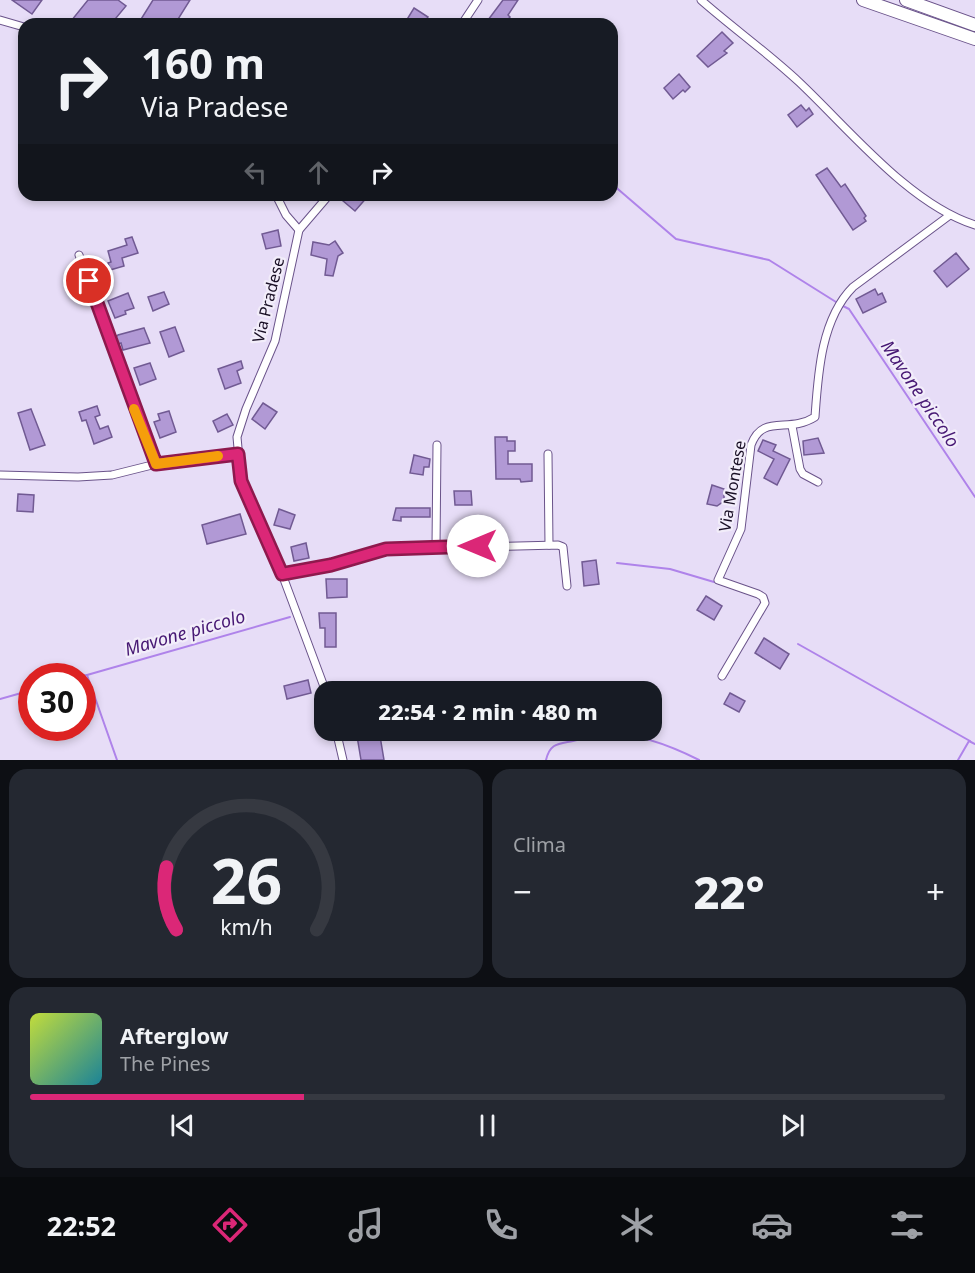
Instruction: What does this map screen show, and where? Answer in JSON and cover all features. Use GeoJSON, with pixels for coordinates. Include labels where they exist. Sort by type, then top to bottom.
{"type":"FeatureCollection","features":[{"type":"Feature","properties":{"kind":"highway"},"geometry":{"type":"LineString","coordinates":[[863,0],[975,39]]}},
{"type":"Feature","properties":{"kind":"highway"},"geometry":{"type":"LineString","coordinates":[[906,0],[975,25]]}},
{"type":"Feature","properties":{"kind":"street"},"geometry":{"type":"LineString","coordinates":[[466,18],[478,0]]}},
{"type":"Feature","properties":{"kind":"street"},"geometry":{"type":"LineString","coordinates":[[701,0],[798,81],[855,139],[903,182],[950,214],[975,225]]}},
{"type":"Feature","properties":{"kind":"street"},"geometry":{"type":"LineString","coordinates":[[0,20],[18,25]]}},
{"type":"Feature","properties":{"kind":"street"},"geometry":{"type":"LineString","coordinates":[[279,201],[286,215],[299,230]]}},
{"type":"Feature","properties":{"kind":"street","name":"Via Pradese"},"geometry":{"type":"LineString","coordinates":[[322,681],[282,574],[241,481],[237,437],[275,341],[299,230],[324,201]]}},
{"type":"Feature","properties":{"kind":"street","name":"Via Montese"},"geometry":{"type":"LineString","coordinates":[[722,676],[765,603],[763,597],[758,594],[718,580],[741,529],[751,445],[755,434],[767,426],[792,426],[815,417],[819,362],[842,298],[887,260],[950,214]]}},
{"type":"Feature","properties":{"kind":"street"},"geometry":{"type":"LineString","coordinates":[[79,255],[156,464]]}},
{"type":"Feature","properties":{"kind":"street"},"geometry":{"type":"LineString","coordinates":[[792,426],[800,469],[803,474],[818,482]]}},
{"type":"Feature","properties":{"kind":"street"},"geometry":{"type":"LineString","coordinates":[[436,547],[437,445]]}},
{"type":"Feature","properties":{"kind":"street"},"geometry":{"type":"LineString","coordinates":[[0,475],[78,477],[112,475],[156,464],[238,454]]}},
{"type":"Feature","properties":{"kind":"street"},"geometry":{"type":"LineString","coordinates":[[548,454],[549,545]]}},
{"type":"Feature","properties":{"kind":"street"},"geometry":{"type":"LineString","coordinates":[[282,574],[331,565],[386,549],[549,545],[563,547],[567,586]]}},
{"type":"Feature","properties":{"kind":"street"},"geometry":{"type":"LineString","coordinates":[[338,741],[342,760]]}},
{"type":"Feature","properties":{"kind":"building"},"geometry":{"type":"Polygon","coordinates":[[[12,0],[42,0],[32,14],[12,0]]]}},
{"type":"Feature","properties":{"kind":"building"},"geometry":{"type":"Polygon","coordinates":[[[88,0],[118,0],[126,6],[116,18],[73,18],[88,0]]]}},
{"type":"Feature","properties":{"kind":"building"},"geometry":{"type":"Polygon","coordinates":[[[153,0],[190,0],[179,18],[142,18],[153,0]]]}},
{"type":"Feature","properties":{"kind":"building"},"geometry":{"type":"Polygon","coordinates":[[[503,0],[518,0],[508,15],[509,18],[490,18],[503,0]]]}},
{"type":"Feature","properties":{"kind":"building"},"geometry":{"type":"Polygon","coordinates":[[[414,8],[428,17],[427,18],[408,18],[414,8]]]}},
{"type":"Feature","properties":{"kind":"building"},"geometry":{"type":"Polygon","coordinates":[[[722,32],[733,43],[724,51],[727,53],[708,67],[697,56],[722,32]]]}},
{"type":"Feature","properties":{"kind":"building"},"geometry":{"type":"Polygon","coordinates":[[[679,74],[690,87],[673,99],[664,88],[679,74]]]}},
{"type":"Feature","properties":{"kind":"building"},"geometry":{"type":"Polygon","coordinates":[[[801,105],[806,111],[809,108],[813,114],[797,127],[788,115],[801,105]]]}},
{"type":"Feature","properties":{"kind":"building"},"geometry":{"type":"Polygon","coordinates":[[[827,168],[841,187],[845,184],[866,216],[864,218],[866,221],[853,230],[816,175],[827,168]]]}},
{"type":"Feature","properties":{"kind":"building"},"geometry":{"type":"Polygon","coordinates":[[[343,201],[364,201],[355,211],[343,201]]]}},
{"type":"Feature","properties":{"kind":"building"},"geometry":{"type":"Polygon","coordinates":[[[278,230],[281,246],[266,249],[262,234],[278,230]]]}},
{"type":"Feature","properties":{"kind":"building"},"geometry":{"type":"Polygon","coordinates":[[[132,237],[138,253],[122,258],[124,266],[110,270],[108,263],[111,262],[108,251],[127,245],[125,239],[132,237]]]}},
{"type":"Feature","properties":{"kind":"building"},"geometry":{"type":"Polygon","coordinates":[[[335,241],[343,253],[338,256],[333,276],[325,275],[327,259],[311,255],[313,242],[329,245],[335,241]]]}},
{"type":"Feature","properties":{"kind":"building"},"geometry":{"type":"Polygon","coordinates":[[[956,253],[969,269],[947,287],[934,271],[956,253]]]}},
{"type":"Feature","properties":{"kind":"building"},"geometry":{"type":"Polygon","coordinates":[[[875,289],[878,295],[882,293],[886,302],[863,313],[856,299],[875,289]]]}},
{"type":"Feature","properties":{"kind":"building"},"geometry":{"type":"Polygon","coordinates":[[[164,292],[169,304],[153,311],[148,297],[164,292]]]}},
{"type":"Feature","properties":{"kind":"building"},"geometry":{"type":"Polygon","coordinates":[[[128,293],[134,308],[115,318],[108,301],[128,293]]]}},
{"type":"Feature","properties":{"kind":"building"},"geometry":{"type":"Polygon","coordinates":[[[175,327],[184,351],[169,357],[160,332],[175,327]]]}},
{"type":"Feature","properties":{"kind":"building"},"geometry":{"type":"Polygon","coordinates":[[[144,328],[150,343],[123,350],[121,343],[118,344],[116,337],[118,335],[144,328]]]}},
{"type":"Feature","properties":{"kind":"building"},"geometry":{"type":"Polygon","coordinates":[[[241,361],[243,368],[237,371],[241,383],[225,389],[218,369],[241,361]]]}},
{"type":"Feature","properties":{"kind":"building"},"geometry":{"type":"Polygon","coordinates":[[[150,363],[156,379],[140,385],[134,368],[150,363]]]}},
{"type":"Feature","properties":{"kind":"building"},"geometry":{"type":"Polygon","coordinates":[[[263,403],[277,412],[265,429],[252,419],[263,403]]]}},
{"type":"Feature","properties":{"kind":"building"},"geometry":{"type":"Polygon","coordinates":[[[97,406],[100,415],[95,417],[100,429],[108,426],[112,437],[94,444],[86,420],[82,421],[79,412],[97,406]]]}},
{"type":"Feature","properties":{"kind":"building"},"geometry":{"type":"Polygon","coordinates":[[[31,409],[45,445],[30,450],[18,413],[31,409]]]}},
{"type":"Feature","properties":{"kind":"building"},"geometry":{"type":"Polygon","coordinates":[[[169,411],[176,432],[160,438],[154,422],[160,420],[158,414],[169,411]]]}},
{"type":"Feature","properties":{"kind":"building"},"geometry":{"type":"Polygon","coordinates":[[[227,414],[233,425],[218,432],[213,421],[227,414]]]}},
{"type":"Feature","properties":{"kind":"building"},"geometry":{"type":"Polygon","coordinates":[[[495,437],[507,437],[507,441],[515,441],[515,451],[508,451],[508,464],[532,464],[532,481],[496,479],[495,437]]]}},
{"type":"Feature","properties":{"kind":"building"},"geometry":{"type":"Polygon","coordinates":[[[818,438],[824,453],[804,455],[803,441],[818,438]]]}},
{"type":"Feature","properties":{"kind":"building"},"geometry":{"type":"Polygon","coordinates":[[[763,440],[776,445],[773,451],[790,459],[777,485],[764,478],[774,459],[758,451],[763,440]]]}},
{"type":"Feature","properties":{"kind":"building"},"geometry":{"type":"Polygon","coordinates":[[[414,455],[430,459],[429,467],[424,467],[423,475],[410,473],[414,455]]]}},
{"type":"Feature","properties":{"kind":"building"},"geometry":{"type":"Polygon","coordinates":[[[712,485],[724,489],[724,501],[717,506],[707,504],[712,485]]]}},
{"type":"Feature","properties":{"kind":"building"},"geometry":{"type":"Polygon","coordinates":[[[454,491],[471,491],[472,505],[455,505],[454,491]]]}},
{"type":"Feature","properties":{"kind":"building"},"geometry":{"type":"Polygon","coordinates":[[[18,494],[34,495],[33,512],[17,511],[18,494]]]}},
{"type":"Feature","properties":{"kind":"building"},"geometry":{"type":"Polygon","coordinates":[[[396,508],[430,508],[430,517],[401,517],[401,521],[393,520],[396,508]]]}},
{"type":"Feature","properties":{"kind":"building"},"geometry":{"type":"Polygon","coordinates":[[[279,509],[295,515],[290,529],[274,525],[279,509]]]}},
{"type":"Feature","properties":{"kind":"building"},"geometry":{"type":"Polygon","coordinates":[[[240,514],[246,534],[207,544],[202,525],[240,514]]]}},
{"type":"Feature","properties":{"kind":"building"},"geometry":{"type":"Polygon","coordinates":[[[306,543],[309,558],[294,561],[291,547],[306,543]]]}},
{"type":"Feature","properties":{"kind":"building"},"geometry":{"type":"Polygon","coordinates":[[[596,560],[599,584],[584,586],[582,562],[596,560]]]}},
{"type":"Feature","properties":{"kind":"building"},"geometry":{"type":"Polygon","coordinates":[[[326,579],[347,579],[347,597],[327,598],[326,579]]]}},
{"type":"Feature","properties":{"kind":"building"},"geometry":{"type":"Polygon","coordinates":[[[706,596],[722,606],[714,620],[697,610],[706,596]]]}},
{"type":"Feature","properties":{"kind":"building"},"geometry":{"type":"Polygon","coordinates":[[[319,613],[336,613],[336,647],[325,647],[325,628],[320,628],[319,613]]]}},
{"type":"Feature","properties":{"kind":"building"},"geometry":{"type":"Polygon","coordinates":[[[764,638],[789,654],[780,669],[755,653],[764,638]]]}},
{"type":"Feature","properties":{"kind":"building"},"geometry":{"type":"Polygon","coordinates":[[[308,680],[311,693],[287,699],[284,686],[308,680]]]}},
{"type":"Feature","properties":{"kind":"building"},"geometry":{"type":"Polygon","coordinates":[[[730,693],[745,701],[739,712],[724,704],[730,693]]]}},
{"type":"Feature","properties":{"kind":"building"},"geometry":{"type":"Polygon","coordinates":[[[358,741],[381,741],[384,760],[361,760],[358,741]]]}},
{"type":"Feature","properties":{"kind":"waterway","name":"Mavone piccolo"},"geometry":{"type":"LineString","coordinates":[[618,189],[676,239],[769,260],[836,302]]}},
{"type":"Feature","properties":{"kind":"waterway","name":"Mavone piccolo"},"geometry":{"type":"LineString","coordinates":[[843,306],[849,309],[975,497]]}},
{"type":"Feature","properties":{"kind":"waterway","name":"Mavone piccolo"},"geometry":{"type":"LineString","coordinates":[[617,563],[670,569],[714,582]]}},
{"type":"Feature","properties":{"kind":"waterway","name":"Mavone piccolo"},"geometry":{"type":"LineString","coordinates":[[96,672],[290,617]]}},
{"type":"Feature","properties":{"kind":"waterway","name":"Mavone piccolo"},"geometry":{"type":"LineString","coordinates":[[798,644],[970,741]]}},
{"type":"Feature","properties":{"kind":"waterway","name":"Mavone piccolo"},"geometry":{"type":"LineString","coordinates":[[0,699],[18,694]]}},
{"type":"Feature","properties":{"kind":"waterway","name":"Mavone piccolo"},"geometry":{"type":"LineString","coordinates":[[96,700],[117,760]]}},
{"type":"Feature","properties":{"kind":"waterway","name":"Mavone piccolo"},"geometry":{"type":"LineString","coordinates":[[546,760],[552,747],[605,734],[629,735],[654,741],[699,760]]}},
{"type":"Feature","properties":{"kind":"waterway","name":"Mavone piccolo"},"geometry":{"type":"LineString","coordinates":[[958,760],[969,741],[975,744]]}},
{"type":"Feature","properties":{"kind":"slow traffic"},"geometry":{"type":"LineString","coordinates":[[134,409],[156,464],[218,456]]}},
{"type":"Feature","properties":{"kind":"route"},"geometry":{"type":"LineString","coordinates":[[89,281],[131,401],[156,464],[238,454],[241,481],[246,496],[282,574],[331,565],[386,549],[478,546]]}}]}
